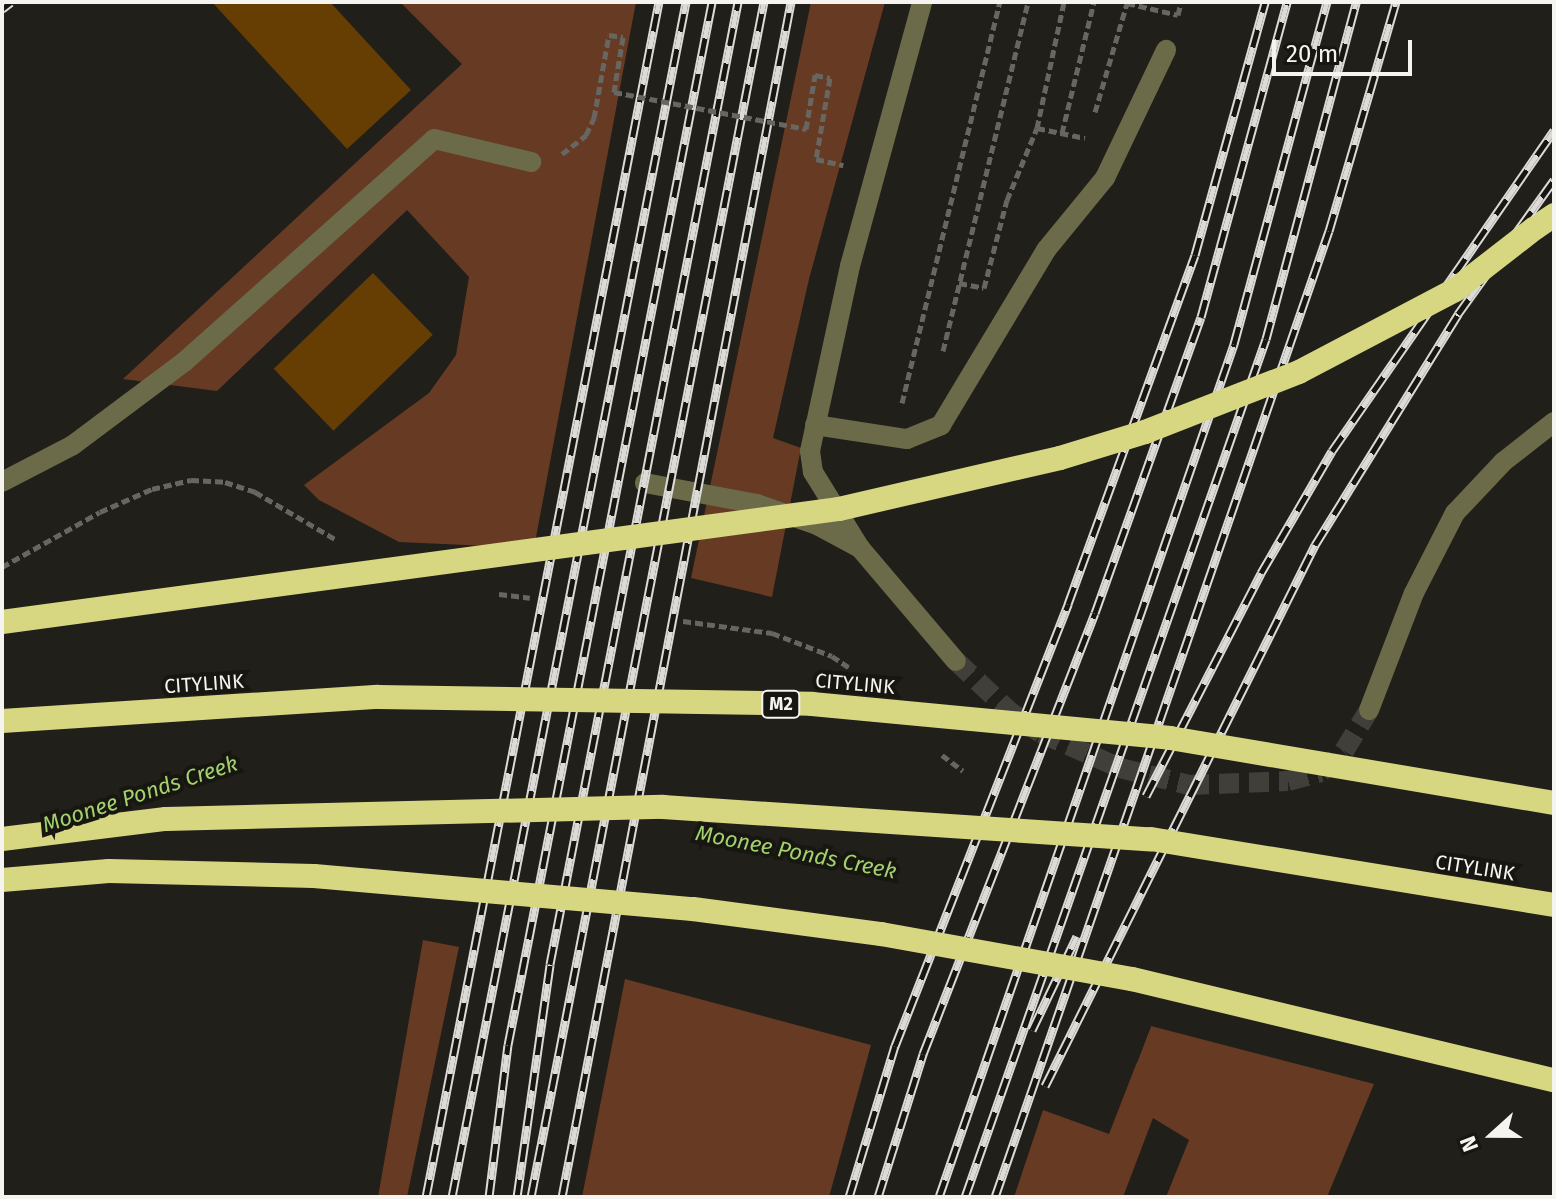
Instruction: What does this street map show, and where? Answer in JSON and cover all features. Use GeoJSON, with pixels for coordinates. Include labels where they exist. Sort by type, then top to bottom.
{"type":"FeatureCollection","features":[{"type":"Feature","properties":{"kind":"highway"},"geometry":{"type":"LineString","coordinates":[[2,622],[839,509],[1060,458],[1198,413],[1311,366],[1455,290],[1554,215]]}},
{"type":"Feature","properties":{"kind":"highway","name":"CITYLINK"},"geometry":{"type":"LineString","coordinates":[[2,721],[378,697],[812,704],[1170,738],[1554,803]]}},
{"type":"Feature","properties":{"kind":"highway","name":"CITYLINK"},"geometry":{"type":"LineString","coordinates":[[2,839],[166,819],[663,807],[1151,839],[1554,905]]}},
{"type":"Feature","properties":{"kind":"highway"},"geometry":{"type":"LineString","coordinates":[[2,880],[109,871],[314,876],[693,909],[881,934],[1132,979],[1554,1080]]}},
{"type":"Feature","properties":{"kind":"street"},"geometry":{"type":"LineString","coordinates":[[922,2],[850,266],[810,451],[813,472],[860,548],[956,661]]}},
{"type":"Feature","properties":{"kind":"street"},"geometry":{"type":"LineString","coordinates":[[815,425],[907,439],[941,425],[1046,250],[1105,178],[1166,50]]}},
{"type":"Feature","properties":{"kind":"street"},"geometry":{"type":"LineString","coordinates":[[2,482],[73,445],[184,362],[434,139],[531,162]]}},
{"type":"Feature","properties":{"kind":"street"},"geometry":{"type":"LineString","coordinates":[[1369,710],[1414,593],[1455,513],[1495,470],[1554,422]]}},
{"type":"Feature","properties":{"kind":"street"},"geometry":{"type":"LineString","coordinates":[[645,483],[757,504],[817,525],[860,548]]}},
{"type":"Feature","properties":{"kind":"path"},"geometry":{"type":"LineString","coordinates":[[898,419],[1000,2]]}},
{"type":"Feature","properties":{"kind":"path"},"geometry":{"type":"LineString","coordinates":[[942,355],[1028,2]]}},
{"type":"Feature","properties":{"kind":"path"},"geometry":{"type":"LineString","coordinates":[[959,283],[984,288],[1007,200],[1037,128],[1064,2]]}},
{"type":"Feature","properties":{"kind":"path"},"geometry":{"type":"LineString","coordinates":[[1062,133],[1094,2]]}},
{"type":"Feature","properties":{"kind":"path"},"geometry":{"type":"LineString","coordinates":[[1037,128],[1088,138],[1127,3],[1150,5],[1178,15],[1181,2]]}},
{"type":"Feature","properties":{"kind":"path"},"geometry":{"type":"LineString","coordinates":[[531,162],[555,157],[586,135],[609,35],[623,37],[614,92],[806,129],[815,75],[830,78],[817,151]]}},
{"type":"Feature","properties":{"kind":"path"},"geometry":{"type":"LineString","coordinates":[[2,567],[100,512],[152,489],[191,480],[225,482],[255,492],[341,543]]}},
{"type":"Feature","properties":{"kind":"path"},"geometry":{"type":"LineString","coordinates":[[484,591],[530,598]]}},
{"type":"Feature","properties":{"kind":"shaded area"},"geometry":{"type":"Polygon","coordinates":[[[400,2],[636,2],[534,548],[399,542],[319,500],[304,485],[429,393],[456,355],[469,277],[407,210],[217,391],[123,379],[462,64],[400,2]]]}},
{"type":"Feature","properties":{"kind":"shaded area"},"geometry":{"type":"Polygon","coordinates":[[[811,2],[885,2],[809,279],[773,438],[801,448],[772,597],[691,578],[811,2]]]}},
{"type":"Feature","properties":{"kind":"shaded area"},"geometry":{"type":"Polygon","coordinates":[[[423,940],[459,947],[407,1197],[378,1197],[423,940]]]}},
{"type":"Feature","properties":{"kind":"shaded area"},"geometry":{"type":"Polygon","coordinates":[[[625,979],[871,1045],[829,1197],[582,1197],[625,979]]]}},
{"type":"Feature","properties":{"kind":"shaded area"},"geometry":{"type":"Polygon","coordinates":[[[1151,1026],[1374,1084],[1327,1197],[1166,1197],[1189,1140],[1153,1118],[1123,1197],[1014,1197],[1043,1110],[1109,1134],[1151,1026]]]}},
{"type":"Feature","properties":{"kind":"pier"},"geometry":{"type":"Polygon","coordinates":[[[352,653],[824,772],[1195,849],[1375,772],[1440,722],[1554,742],[1554,881],[1473,949],[1197,909],[1177,961],[1375,1005],[1262,1042],[1156,1013],[1137,1063],[892,993],[910,945],[698,886],[922,914],[934,886],[844,877],[694,872],[697,886],[695,940],[633,937],[366,886],[200,915],[2,925],[2,731],[293,654],[352,653]]]}},
{"type":"Feature","properties":{"kind":"building"},"geometry":{"type":"Polygon","coordinates":[[[212,2],[330,2],[411,90],[347,149],[212,2]]]}},
{"type":"Feature","properties":{"kind":"building"},"geometry":{"type":"Polygon","coordinates":[[[373,273],[433,335],[333,431],[274,369],[373,273]]]}},
{"type":"Feature","properties":{"kind":"tunnel"},"geometry":{"type":"LineString","coordinates":[[956,661],[1009,711],[1041,733],[1120,768],[1189,785],[1288,781],[1321,772],[1344,751],[1369,710]]}},
{"type":"Feature","properties":{"kind":"railway"},"geometry":{"type":"LineString","coordinates":[[2,9],[11,2]]}},
{"type":"Feature","properties":{"kind":"railway"},"geometry":{"type":"LineString","coordinates":[[426,1197],[659,2]]}},
{"type":"Feature","properties":{"kind":"railway"},"geometry":{"type":"LineString","coordinates":[[452,1197],[686,2]]}},
{"type":"Feature","properties":{"kind":"railway"},"geometry":{"type":"LineString","coordinates":[[489,1197],[508,1045],[712,2]]}},
{"type":"Feature","properties":{"kind":"railway"},"geometry":{"type":"LineString","coordinates":[[517,1197],[550,964],[738,2]]}},
{"type":"Feature","properties":{"kind":"railway"},"geometry":{"type":"LineString","coordinates":[[531,1197],[764,2]]}},
{"type":"Feature","properties":{"kind":"railway"},"geometry":{"type":"LineString","coordinates":[[562,1197],[791,2]]}},
{"type":"Feature","properties":{"kind":"railway"},"geometry":{"type":"LineString","coordinates":[[849,1197],[895,1046],[1068,604],[1195,255],[1265,2]]}},
{"type":"Feature","properties":{"kind":"railway"},"geometry":{"type":"LineString","coordinates":[[878,1197],[923,1054],[1095,613],[1201,317],[1287,2]]}},
{"type":"Feature","properties":{"kind":"railway"},"geometry":{"type":"LineString","coordinates":[[939,1197],[1234,344],[1327,2]]}},
{"type":"Feature","properties":{"kind":"railway"},"geometry":{"type":"LineString","coordinates":[[965,1197],[1266,339],[1356,2]]}},
{"type":"Feature","properties":{"kind":"railway"},"geometry":{"type":"LineString","coordinates":[[995,1197],[1329,231],[1396,2]]}},
{"type":"Feature","properties":{"kind":"railway"},"geometry":{"type":"LineString","coordinates":[[1146,796],[1261,573],[1332,451],[1554,130]]}},
{"type":"Feature","properties":{"kind":"railway"},"geometry":{"type":"LineString","coordinates":[[1045,1086],[1315,545],[1458,314],[1554,180]]}},
{"type":"Feature","properties":{"kind":"railway"},"geometry":{"type":"LineString","coordinates":[[1032,1030],[1077,936]]}},
{"type":"Feature","properties":{"kind":"water label","name":"Moonee Ponds Creek"},"geometry":{"type":"Point","coordinates":[140,794]}},
{"type":"Feature","properties":{"kind":"water label","name":"Moonee Ponds Creek"},"geometry":{"type":"Point","coordinates":[796,852]}}]}
